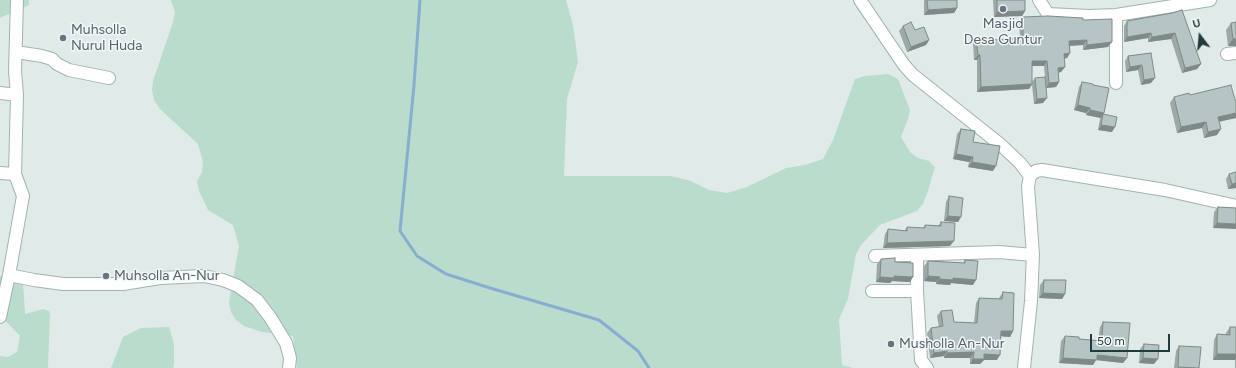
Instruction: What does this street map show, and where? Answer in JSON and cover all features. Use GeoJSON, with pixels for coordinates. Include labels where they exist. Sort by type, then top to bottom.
{"type":"FeatureCollection","features":[{"type":"Feature","properties":{"kind":"street"},"geometry":{"type":"LineString","coordinates":[[0,317],[23,196],[15,174],[17,0]]}},
{"type":"Feature","properties":{"kind":"street"},"geometry":{"type":"LineString","coordinates":[[860,0],[904,66],[913,75],[1001,145],[1020,163],[1030,176]]}},
{"type":"Feature","properties":{"kind":"street"},"geometry":{"type":"LineString","coordinates":[[1039,0],[1048,14],[1089,16],[1116,16],[1210,0]]}},
{"type":"Feature","properties":{"kind":"street"},"geometry":{"type":"LineString","coordinates":[[1116,16],[1116,83]]}},
{"type":"Feature","properties":{"kind":"street"},"geometry":{"type":"LineString","coordinates":[[16,52],[42,56],[52,59],[57,64],[69,70],[109,78]]}},
{"type":"Feature","properties":{"kind":"street"},"geometry":{"type":"LineString","coordinates":[[0,93],[17,95]]}},
{"type":"Feature","properties":{"kind":"street"},"geometry":{"type":"LineString","coordinates":[[1024,368],[1031,301],[1033,255],[1028,186],[1030,176],[1042,170],[1165,190],[1236,206]]}},
{"type":"Feature","properties":{"kind":"street"},"geometry":{"type":"LineString","coordinates":[[0,172],[15,174]]}},
{"type":"Feature","properties":{"kind":"street"},"geometry":{"type":"LineString","coordinates":[[875,256],[999,252],[1033,255]]}},
{"type":"Feature","properties":{"kind":"street"},"geometry":{"type":"LineString","coordinates":[[917,255],[917,291],[921,360],[927,368]]}},
{"type":"Feature","properties":{"kind":"street"},"geometry":{"type":"LineString","coordinates":[[9,275],[63,284],[123,284],[160,278],[204,276],[223,280],[238,286],[257,300],[270,317],[286,343],[290,358],[289,368]]}},
{"type":"Feature","properties":{"kind":"street"},"geometry":{"type":"LineString","coordinates":[[872,291],[917,291]]}},
{"type":"Feature","properties":{"kind":"green space"},"geometry":{"type":"Polygon","coordinates":[[[0,0],[29,0],[29,5],[0,18],[0,0]]]}},
{"type":"Feature","properties":{"kind":"green space"},"geometry":{"type":"Polygon","coordinates":[[[171,0],[566,0],[573,25],[578,62],[567,99],[564,176],[671,176],[691,181],[709,190],[727,193],[747,187],[786,168],[805,165],[823,159],[833,140],[855,79],[865,76],[888,74],[898,79],[910,110],[901,137],[910,152],[918,158],[929,161],[935,167],[923,204],[917,211],[880,225],[861,245],[856,254],[848,299],[839,319],[842,365],[853,368],[297,368],[293,336],[262,332],[244,326],[236,320],[231,312],[229,302],[239,246],[233,225],[208,210],[199,191],[197,181],[202,172],[203,162],[198,144],[160,109],[154,100],[152,90],[153,81],[175,12],[171,0]]]}},
{"type":"Feature","properties":{"kind":"green space"},"geometry":{"type":"Polygon","coordinates":[[[0,276],[23,283],[25,314],[43,309],[49,311],[48,368],[0,368],[0,356],[8,357],[17,352],[20,336],[0,315],[0,276]]]}},
{"type":"Feature","properties":{"kind":"green space"},"geometry":{"type":"Polygon","coordinates":[[[169,327],[174,344],[173,368],[111,368],[123,337],[141,328],[169,327]]]}},
{"type":"Feature","properties":{"kind":"building"},"geometry":{"type":"Polygon","coordinates":[[[927,0],[957,0],[957,8],[928,10],[927,0]]]}},
{"type":"Feature","properties":{"kind":"building"},"geometry":{"type":"Polygon","coordinates":[[[997,0],[1025,0],[1025,11],[997,12],[997,0]]]}},
{"type":"Feature","properties":{"kind":"building"},"geometry":{"type":"Polygon","coordinates":[[[1182,10],[1201,64],[1185,68],[1175,33],[1152,37],[1151,33],[1127,37],[1127,21],[1182,10]]]}},
{"type":"Feature","properties":{"kind":"building"},"geometry":{"type":"Polygon","coordinates":[[[1048,16],[1083,18],[1083,20],[1112,19],[1112,42],[1087,45],[1087,40],[1069,41],[1070,53],[1064,54],[1065,67],[1058,68],[1059,82],[1049,83],[1047,61],[1032,61],[1032,84],[981,87],[980,55],[978,55],[976,38],[992,37],[992,40],[1023,38],[1023,17],[1048,16]]]}},
{"type":"Feature","properties":{"kind":"building"},"geometry":{"type":"Polygon","coordinates":[[[911,22],[915,30],[924,27],[929,40],[911,47],[903,26],[911,22]]]}},
{"type":"Feature","properties":{"kind":"building"},"geometry":{"type":"Polygon","coordinates":[[[1236,22],[1236,39],[1233,39],[1231,23],[1236,22]]]}},
{"type":"Feature","properties":{"kind":"building"},"geometry":{"type":"Polygon","coordinates":[[[1151,53],[1155,78],[1144,80],[1142,65],[1130,67],[1128,56],[1151,53]]]}},
{"type":"Feature","properties":{"kind":"building"},"geometry":{"type":"Polygon","coordinates":[[[1045,77],[1047,98],[1037,99],[1035,78],[1045,77]]]}},
{"type":"Feature","properties":{"kind":"building"},"geometry":{"type":"Polygon","coordinates":[[[1082,82],[1109,88],[1104,113],[1090,110],[1090,108],[1078,105],[1082,82]]]}},
{"type":"Feature","properties":{"kind":"building"},"geometry":{"type":"Polygon","coordinates":[[[1231,85],[1236,100],[1236,113],[1218,117],[1221,129],[1208,132],[1206,122],[1181,127],[1174,97],[1189,93],[1190,95],[1231,85]]]}},
{"type":"Feature","properties":{"kind":"building"},"geometry":{"type":"Polygon","coordinates":[[[1103,114],[1117,117],[1115,127],[1101,125],[1103,114]]]}},
{"type":"Feature","properties":{"kind":"building"},"geometry":{"type":"Polygon","coordinates":[[[961,129],[975,131],[973,142],[1000,146],[996,166],[972,162],[973,157],[956,154],[961,129]]]}},
{"type":"Feature","properties":{"kind":"building"},"geometry":{"type":"Polygon","coordinates":[[[1236,172],[1236,183],[1232,184],[1229,174],[1236,172]]]}},
{"type":"Feature","properties":{"kind":"building"},"geometry":{"type":"Polygon","coordinates":[[[949,196],[963,198],[961,217],[948,216],[949,196]]]}},
{"type":"Feature","properties":{"kind":"building"},"geometry":{"type":"Polygon","coordinates":[[[1218,207],[1236,208],[1236,224],[1217,223],[1218,207]]]}},
{"type":"Feature","properties":{"kind":"building"},"geometry":{"type":"Polygon","coordinates":[[[941,222],[955,223],[954,241],[887,243],[888,229],[907,231],[907,227],[925,228],[925,225],[941,226],[941,222]]]}},
{"type":"Feature","properties":{"kind":"building"},"geometry":{"type":"Polygon","coordinates":[[[895,258],[895,262],[913,263],[913,277],[880,277],[881,259],[895,258]]]}},
{"type":"Feature","properties":{"kind":"building"},"geometry":{"type":"Polygon","coordinates":[[[965,260],[978,261],[976,280],[953,278],[953,280],[939,279],[940,277],[928,276],[928,261],[965,263],[965,260]]]}},
{"type":"Feature","properties":{"kind":"building"},"geometry":{"type":"Polygon","coordinates":[[[1044,280],[1066,280],[1065,294],[1043,293],[1044,280]]]}},
{"type":"Feature","properties":{"kind":"building"},"geometry":{"type":"Polygon","coordinates":[[[1003,292],[1014,293],[1013,331],[1001,331],[1000,355],[984,354],[984,359],[973,359],[974,352],[947,353],[947,351],[934,353],[931,328],[943,326],[941,311],[952,310],[954,322],[977,323],[979,298],[1002,299],[1003,292]]]}},
{"type":"Feature","properties":{"kind":"building"},"geometry":{"type":"Polygon","coordinates":[[[1103,322],[1130,323],[1127,358],[1097,355],[1097,360],[1063,358],[1065,336],[1102,341],[1103,322]]]}},
{"type":"Feature","properties":{"kind":"building"},"geometry":{"type":"Polygon","coordinates":[[[1230,327],[1236,327],[1236,354],[1217,354],[1217,334],[1230,335],[1230,327]]]}},
{"type":"Feature","properties":{"kind":"building"},"geometry":{"type":"Polygon","coordinates":[[[1144,344],[1159,345],[1158,359],[1143,358],[1144,344]]]}},
{"type":"Feature","properties":{"kind":"building"},"geometry":{"type":"Polygon","coordinates":[[[1179,346],[1201,347],[1199,368],[1178,367],[1179,346]]]}},
{"type":"Feature","properties":{"kind":"waterway"},"geometry":{"type":"LineString","coordinates":[[420,0],[414,85],[400,231],[417,256],[446,274],[599,320],[638,351],[649,368]]}},
{"type":"Feature","properties":{"kind":"place","name":"Masjid Desa Guntur"},"geometry":{"type":"Point","coordinates":[1003,9]}},
{"type":"Feature","properties":{"kind":"place","name":"Muhsolla Nurul Huda"},"geometry":{"type":"Point","coordinates":[63,38]}},
{"type":"Feature","properties":{"kind":"place","name":"Muhsolla An-Nur"},"geometry":{"type":"Point","coordinates":[106,276]}},
{"type":"Feature","properties":{"kind":"place","name":"Musholla An-Nur"},"geometry":{"type":"Point","coordinates":[891,344]}}]}
